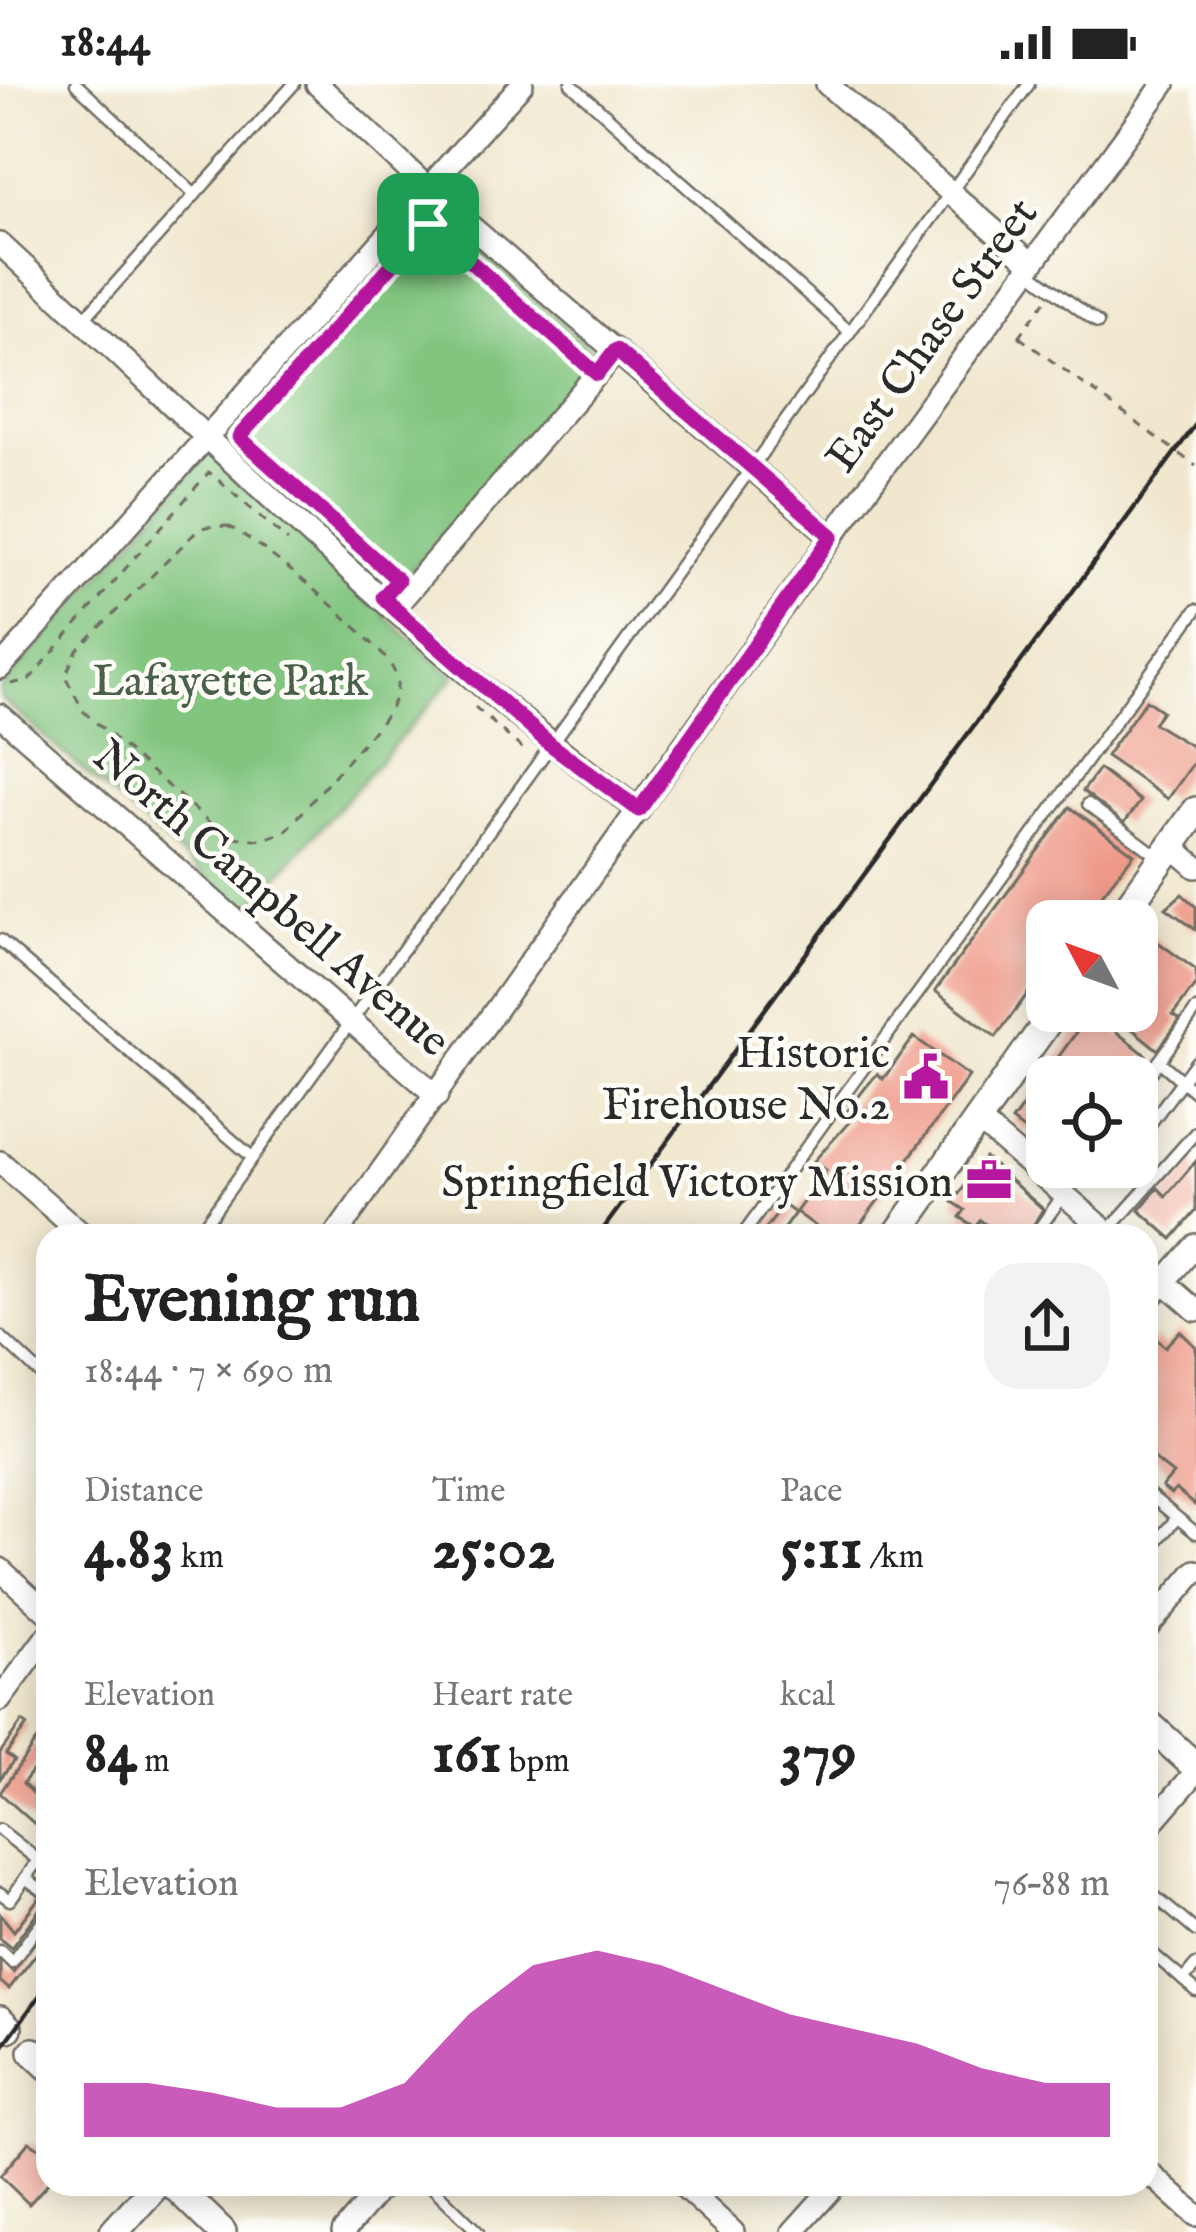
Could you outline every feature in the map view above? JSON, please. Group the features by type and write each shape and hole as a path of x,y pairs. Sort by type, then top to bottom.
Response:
{"street":[{"path":"316,84 429,189 832,536"},
{"path":"2,670 522,84"},
{"path":"827,84 1028,266"},
{"name":"East Chase Street","path":"344,1224 832,536 1164,84"},
{"path":"0,244 389,603 539,749 639,810"},
{"path":"389,603 616,350"},
{"name":"North Campbell Avenue","path":"0,715 437,1096"},
{"path":"1133,900 1196,811"},
{"path":"1167,852 1196,867"},
{"path":"904,1224 1040,1032"},
{"path":"978,1120 1097,1224"},
{"path":"0,1162 70,1224"},
{"path":"1158,1288 1196,1245"},
{"path":"1158,1276 1196,1310"},
{"path":"0,1569 36,1602"},
{"path":"1158,1615 1196,1571"},
{"path":"0,1700 36,1651"},
{"path":"1158,1733 1196,1769 1158,1815"},
{"path":"1158,2181 1196,2215"},
{"path":"114,2232 146,2196"},
{"path":"185,2196 222,2232"},
{"path":"344,2232 374,2196"},
{"path":"694,2196 734,2232"},
{"path":"793,2232 825,2196"}],"lane":[{"path":"76,84 195,195"},
{"path":"83,320 294,84"},
{"path":"571,84 850,332"},
{"path":"205,1224 539,749 1029,84"},
{"path":"1028,266 1098,322"},
{"path":"751,1224 1196,610"},
{"path":"1088,804 1167,852"},
{"path":"0,940 252,1157"},
{"path":"1158,1064 1196,1010"},
{"path":"1160,1061 1196,1094"},
{"path":"1158,1113 1196,1062"},
{"path":"1118,1224 1196,1132"},
{"path":"1044,1224 1069,1188"},
{"path":"0,1336 36,1370"},
{"path":"1158,1502 1196,1533"},
{"path":"1158,1539 1177,1518"},
{"path":"0,1830 36,1858"},
{"path":"0,1893 10,1900 36,1863"},
{"path":"26,1878 36,1885"},
{"path":"1158,1899 1196,1931"},
{"path":"0,1951 12,1962 36,1929"},
{"path":"1158,1958 1196,1991"},
{"path":"1183,1980 1196,1965"},
{"path":"441,2196 478,2232"}],"path":[{"path":"389,603 398,580 239,437 428,224 597,374"},
{"path":"1046,299 1019,337 1196,466"},
{"path":"2,670 29,680 209,472 298,550"},
{"path":"205,527 240,531 384,656 397,682 392,707 381,722 286,831 262,840 215,830 84,712 66,687 70,659 205,527"},
{"path":"475,707 539,749"}],"green space":[{"name":"Lafayette Park","path":"434,210 598,356 385,601 385,616 455,676 246,912 0,698 0,689 418,216"}],"building":[{"path":"1146,700 1162,711 1153,723 1196,749 1196,759 1168,799 1106,756"},
{"path":"1099,769 1141,801 1124,823 1083,791"},
{"path":"1070,807 1134,854 1098,900 1026,900 1026,996 996,1037 935,991"},
{"path":"1182,894 1196,907 1196,930 1166,908"},
{"path":"1158,942 1196,970 1196,984 1173,1015 1180,1020 1158,1050 1136,1032 1158,1032"},
{"path":"1077,1032 1117,1032 1146,1055 1145,1056 1059,1056"},
{"path":"914,1037 969,1076 861,1224 812,1224 796,1212 826,1170 814,1161 852,1119 845,1114 866,1087 877,1074 883,1079"},
{"path":"1026,1102 1026,1131 1012,1121"},
{"name":"Springfield Victory Mission","path":"985,1158 1043,1209 1034,1224 985,1224 980,1220 970,1224 960,1217 965,1210 953,1202"},
{"path":"1196,1161 1196,1211 1172,1239 1139,1210 1158,1188 1166,1196"},
{"path":"784,1205 795,1213 787,1224 769,1224"},
{"path":"1180,1331 1196,1347 1196,1506 1176,1489 1171,1494 1162,1487 1173,1474 1158,1462 1158,1341 1165,1347"},
{"path":"22,1722 27,1725 6,1754 14,1760 0,1779 0,1753"},
{"path":"36,1741 36,1766 23,1783 36,1791 36,1825 0,1793"},
{"path":"36,1902 36,1914 11,1948 0,1939 0,1914 14,1931"},
{"path":"36,1940 36,1954 9,1989 0,1981 0,1959 13,1972"},
{"path":"29,2142 36,2146 36,2196 29,2204 0,2176"}],"railway":[{"path":"607,1224 1196,424"},
{"path":"0,2050 36,2000"}],"place":[{"name":"Historic Firehouse No.2","path":"926,1077"},
{"name":"Springfield Victory Mission","path":"989,1180"}],"route":[{"path":"428,224 597,374 616,350 832,536 639,810 550,744 394,608 383,597 398,580 239,437 428,224"}]}
